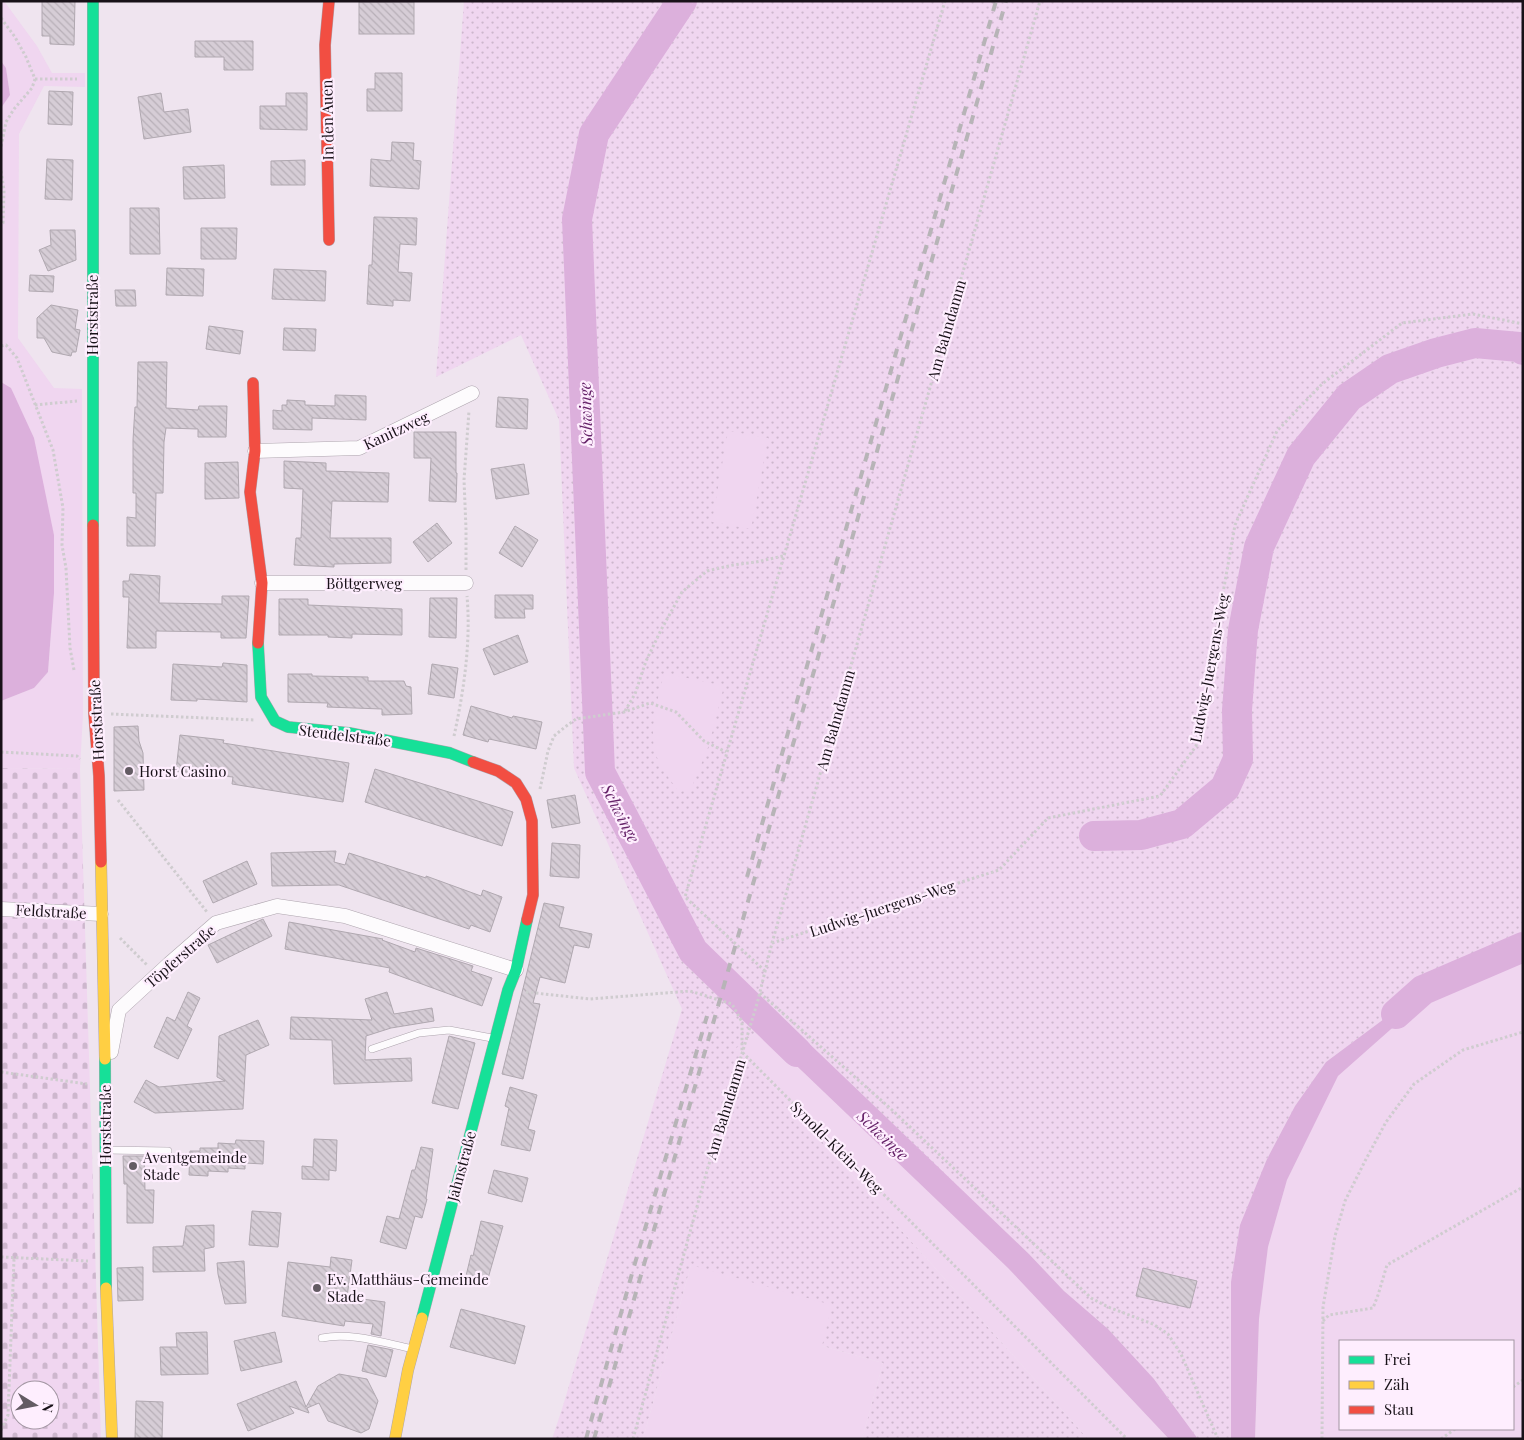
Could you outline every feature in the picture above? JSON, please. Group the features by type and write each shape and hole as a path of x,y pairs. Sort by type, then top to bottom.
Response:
{"street":[{"name":"Horststraße","path":"93,1 92,400 94,713 99,776 105,1082 106,1264 112,1439"},
{"name":"In den Auen","path":"329,1 325,45 329,240"},
{"path":"253,383 255,451 250,492 262,583 258,639 261,697 275,721"},
{"name":"Kanitzweg","path":"255,451 360,448 472,393"},
{"name":"Böttgerweg","path":"262,583 466,583"},
{"name":"Steudelstraße","path":"275,721 288,727 349,733 450,753 498,771 516,784 526,799 532,822 533,896"},
{"name":"Jahnstraße","path":"395,1439 413,1349 508,990 516,970 533,896"},
{"name":"Töpferstraße","path":"105,1082 119,1010 216,923 277,906 345,916 516,970"},
{"name":"Feldstraße","path":"1,909 101,917"}],"lane":[{"path":"372,1049 419,1033 449,1030 495,1039"},
{"path":"105,1150 168,1151"},
{"path":"322,1338 332,1336 358,1338 413,1349"}],"path":[{"path":"765,971 685,897 945,1"},
{"name":"Am Bahndamm","path":"633,1439 706,1174 760,993 772,943 1040,1"},
{"path":"1,18 16,37 35,79 32,88 14,109 6,122 1,146"},
{"path":"35,79 92,79"},
{"path":"1,171 4,190 3,223 1,225"},
{"name":"Ludwig-Juergens-Weg","path":"772,943 999,870 1048,818 1160,796 1196,746 1235,525 1277,431 1322,384 1402,323 1473,314 1523,324"},
{"path":"1,340 17,358 53,450 64,508 62,545 66,568 70,648 75,673"},
{"path":"35,405 92,400"},
{"path":"624,712 634,694 649,653 682,592 707,571 783,556"},
{"path":"538,798 548,751 554,736 576,720 624,712 650,703 676,712 704,741 726,752"},
{"path":"94,713 275,721"},
{"path":"1,752 77,756 99,776"},
{"path":"118,799 216,923"},
{"path":"101,917 157,974"},
{"path":"508,990 590,999 690,991 732,1004 742,1022 742,1052"},
{"path":"760,993 891,1109 1091,1298 1108,1307 1153,1324 1168,1334 1181,1354 1218,1439"},
{"path":"1322,1439 1323,1308 1329,1265 1345,1201 1386,1122 1414,1084 1463,1050 1523,1032"},
{"name":"Synold-Klein-Weg","path":"742,1052 1127,1439"},
{"path":"1,1072 105,1082"},
{"path":"1322,1321 1329,1315 1373,1308 1387,1265 1523,1187"},
{"path":"1,1258 106,1264"},
{"path":"1,1430 8,1415 14,1259"},
{"path":"1440,1439 1453,1430"}],"green space":[{"path":"1,1 4,1 37,46 52,73 85,73 85,87 44,86 19,134 18,338 54,388 82,389 83,714 80,769 1,768 1,701 34,688 48,672 54,593 54,535 11,388 1,382 1,108 10,95 6,68 1,61"},
{"path":"464,1 1523,1 1523,947 1423,990 1326,1062 1295,1106 1267,1159 1231,1282 1231,1439 1198,1439 1154,1379 1029,1254 771,1009 767,1023 735,1050 742,1052 1088,1439 862,1439 883,1363 822,1346 691,1265 643,1439 552,1439 682,1009 574,768 559,420 521,335 436,377"},
{"path":"728,431 768,438 751,529 712,522"},
{"path":"664,673 724,686 709,745 691,789 679,792 667,776 654,747 654,719"},
{"path":"1,768 80,769 101,1439 1,1439"},
{"path":"1523,949 1523,1439 1255,1439 1259,1319 1268,1247 1287,1180 1338,1075 1425,999"},
{"path":"759,1030 1008,1268 1169,1439 1088,1439 742,1052 734,1050"},
{"path":"691,1265 832,1305 822,1346 883,1363 862,1439 643,1439"}],"water":[{"path":"1,61 6,68 10,95 1,108"},
{"path":"1,382 11,388 34,438 54,535 54,593 48,672 34,688 1,701"},
{"path":"1523,947 1425,999 1338,1076 1287,1180 1268,1247 1259,1319 1255,1439 1231,1439 1231,1282 1240,1225 1267,1159 1295,1106 1326,1062 1423,990"},
{"path":"772,1008 1029,1254 1064,1291 1108,1329 1154,1379 1198,1439 1169,1439 1008,1268 759,1030 767,1023"}],"building":[{"path":"42,1 75,1 74,45 50,44 50,36 42,36"},
{"path":"359,2 414,2 414,34 359,34"},
{"path":"195,41 253,41 253,70 224,70 224,57 195,57"},
{"path":"375,73 402,73 402,111 367,111 367,89 375,89"},
{"path":"49,91 73,92 72,125 48,124"},
{"path":"161,93 164,112 188,109 191,132 144,139 138,97"},
{"path":"286,93 307,93 307,130 260,129 260,106 286,106"},
{"path":"392,142 414,143 413,160 421,161 419,189 370,186 371,159 391,161"},
{"path":"47,159 73,160 72,200 45,199"},
{"path":"305,160 305,185 271,185 271,161"},
{"path":"224,165 225,198 184,199 183,167"},
{"path":"130,208 159,208 160,254 130,254"},
{"path":"374,217 417,218 416,245 400,244 398,272 412,273 410,301 393,300 393,306 367,304 369,265 372,265"},
{"path":"201,228 237,228 236,259 201,259"},
{"path":"50,230 75,230 76,260 48,271 39,250 51,245"},
{"path":"167,268 204,269 203,296 166,295"},
{"path":"274,269 326,271 325,301 272,299"},
{"path":"30,275 54,276 53,292 29,291"},
{"path":"115,290 135,290 136,306 116,306"},
{"path":"51,305 78,310 75,329 80,330 76,352 72,352 71,356 52,352 44,338 37,338 37,318"},
{"path":"209,326 243,331 240,354 206,349"},
{"path":"284,328 316,329 315,351 283,350"},
{"path":"138,362 167,362 166,408 198,410 199,406 227,406 226,437 198,437 198,429 166,428 163,493 156,493 155,546 127,546 127,517 136,518 136,493 133,493 133,440 135,407 137,407"},
{"path":"335,395 366,396 366,420 312,418 312,430 273,429 273,410 282,411 282,405 287,405 287,400 305,401 305,405 335,406"},
{"path":"498,397 528,399 527,429 496,427"},
{"path":"414,432 456,432 456,502 429,501 431,458 414,458"},
{"path":"284,461 326,463 326,471 389,473 388,502 332,501 330,538 391,538 391,563 334,564 334,567 294,565 296,538 301,538 303,489 284,488"},
{"path":"238,462 239,498 205,499 205,463"},
{"path":"524,464 529,494 496,499 491,469"},
{"path":"437,523 452,543 428,562 413,542"},
{"path":"515,526 538,540 522,567 499,553"},
{"path":"130,574 160,576 159,603 222,604 222,596 249,596 246,638 221,638 221,632 156,631 156,648 127,648 129,597 123,597 123,581 129,581"},
{"path":"495,595 533,595 533,609 524,609 525,618 495,618"},
{"path":"430,598 457,598 456,638 429,637"},
{"path":"279,599 308,599 308,605 402,609 402,635 352,634 352,638 328,637 328,635 279,635"},
{"path":"518,635 528,662 494,675 483,649"},
{"path":"223,663 247,665 247,702 197,699 197,701 171,700 173,664 222,667"},
{"path":"432,664 458,668 454,698 428,694"},
{"path":"288,674 368,677 368,681 404,681 406,686 411,687 412,714 382,715 382,709 327,707 328,703 288,702"},
{"path":"471,706 512,718 513,716 542,722 536,749 489,739 488,742 463,735"},
{"name":"Horst Casino","path":"138,726 139,741 143,753 144,790 114,791 114,727"},
{"path":"180,735 224,740 223,743 349,763 343,802 232,784 233,777 176,771"},
{"path":"375,769 513,812 502,846 365,802"},
{"path":"575,795 580,823 552,828 547,800"},
{"path":"552,843 580,845 579,878 550,876"},
{"path":"336,851 334,862 345,865 349,853 426,878 426,876 481,896 483,890 502,897 490,932 471,925 469,929 339,885 272,886 271,853"},
{"path":"247,861 257,884 213,903 203,881"},
{"path":"544,903 564,907 559,927 592,934 589,948 574,945 565,983 540,977 533,1003 540,1004 523,1079 502,1074"},
{"path":"263,919 272,936 217,963 208,945"},
{"path":"289,922 383,939 415,952 416,948 473,966 471,971 492,978 482,1006 389,972 390,968 285,949"},
{"path":"188,992 200,998 187,1026 192,1029 178,1059 154,1047 167,1017 175,1021"},
{"path":"387,992 394,1014 432,1008 434,1021 391,1028 366,1036 365,1060 411,1058 412,1081 334,1084 332,1040 290,1039 291,1017 372,1020 365,999"},
{"path":"258,1020 269,1045 246,1055 243,1109 155,1113 134,1102 146,1080 159,1087 225,1081 217,1077 219,1036"},
{"path":"449,1036 475,1043 458,1109 432,1103"},
{"path":"510,1087 537,1095 528,1129 535,1131 530,1151 501,1145 509,1108 505,1106"},
{"path":"314,1139 337,1140 336,1171 329,1170 329,1180 302,1179 302,1166 313,1167"},
{"path":"236,1140 264,1141 263,1164 245,1163 245,1169 228,1168 228,1172 208,1171 208,1176 189,1175 190,1151 200,1151 200,1148 218,1148 218,1143 235,1144"},
{"path":"421,1147 433,1149 427,1199 422,1218 415,1216 406,1249 380,1242 387,1216 399,1219 412,1170 415,1170"},
{"path":"123,1156 144,1156 145,1190 154,1190 153,1223 127,1223 127,1184 124,1184"},
{"path":"494,1170 528,1178 522,1202 488,1193"},
{"path":"252,1211 281,1213 278,1247 249,1245"},
{"path":"481,1221 503,1226 487,1282 466,1276"},
{"path":"214,1225 214,1247 204,1249 205,1271 153,1272 153,1247 183,1246 186,1226"},
{"name":"Ev. Matthäus-Gemeinde Stade","path":"331,1257 352,1260 347,1297 385,1302 381,1336 371,1334 373,1324 345,1321 344,1326 282,1316 288,1262 330,1267"},
{"path":"244,1261 246,1303 225,1304 217,1263"},
{"path":"143,1267 143,1300 118,1301 117,1268"},
{"path":"1143,1268 1197,1281 1190,1308 1136,1296"},
{"path":"461,1309 525,1326 515,1364 450,1347"},
{"path":"207,1332 208,1374 161,1375 160,1347 177,1347 176,1333"},
{"path":"275,1332 282,1362 241,1371 234,1341"},
{"path":"368,1345 393,1350 386,1377 362,1371"},
{"path":"339,1374 367,1379 378,1401 369,1429 361,1433 328,1421 319,1403 307,1408 309,1413 289,1406 294,1413 248,1431 237,1404 296,1381 306,1407 318,1386"},
{"path":"136,1401 163,1402 162,1439 135,1439"}],"waterway":[{"name":"Schwinge","path":"682,1 594,134 577,219 600,772 693,951 797,1052"},
{"path":"1094,836 1141,835 1182,824 1225,788 1238,759 1237,710 1243,630 1259,547 1301,456 1349,397 1390,369 1436,353 1475,343 1519,347 1523,350"},
{"path":"1396,1014 1423,990 1523,947"}],"railway":[{"path":"747,877 996,1"},
{"path":"594,1439 1006,1"},
{"path":"586,1439 707,1016"}],"traffic: fast":[{"path":"93,1 93,525"},
{"path":"258,643 261,697 275,721 288,727 349,733 450,753 473,762"},
{"path":"422,1318 508,990 516,970 527,920"},
{"path":"105,1059 106,1288"}],"traffic: slow":[{"path":"101,862 105,1059"},
{"path":"106,1288 112,1439"},
{"path":"395,1439 408,1370 422,1318"}],"traffic: jam":[{"path":"329,1 325,45 329,240"},
{"path":"253,383 255,451 250,492 262,583 258,643"},
{"path":"93,525 94,713 99,776 101,862"},
{"path":"473,762 498,771 516,783 526,799 532,821 533,895 527,920"}],"place":[{"name":"Horst Casino","path":"129,771"},
{"name":"Aventgemeinde Stade","path":"133,1166"},
{"name":"Ev. Matthäus-Gemeinde Stade","path":"317,1288"}]}
